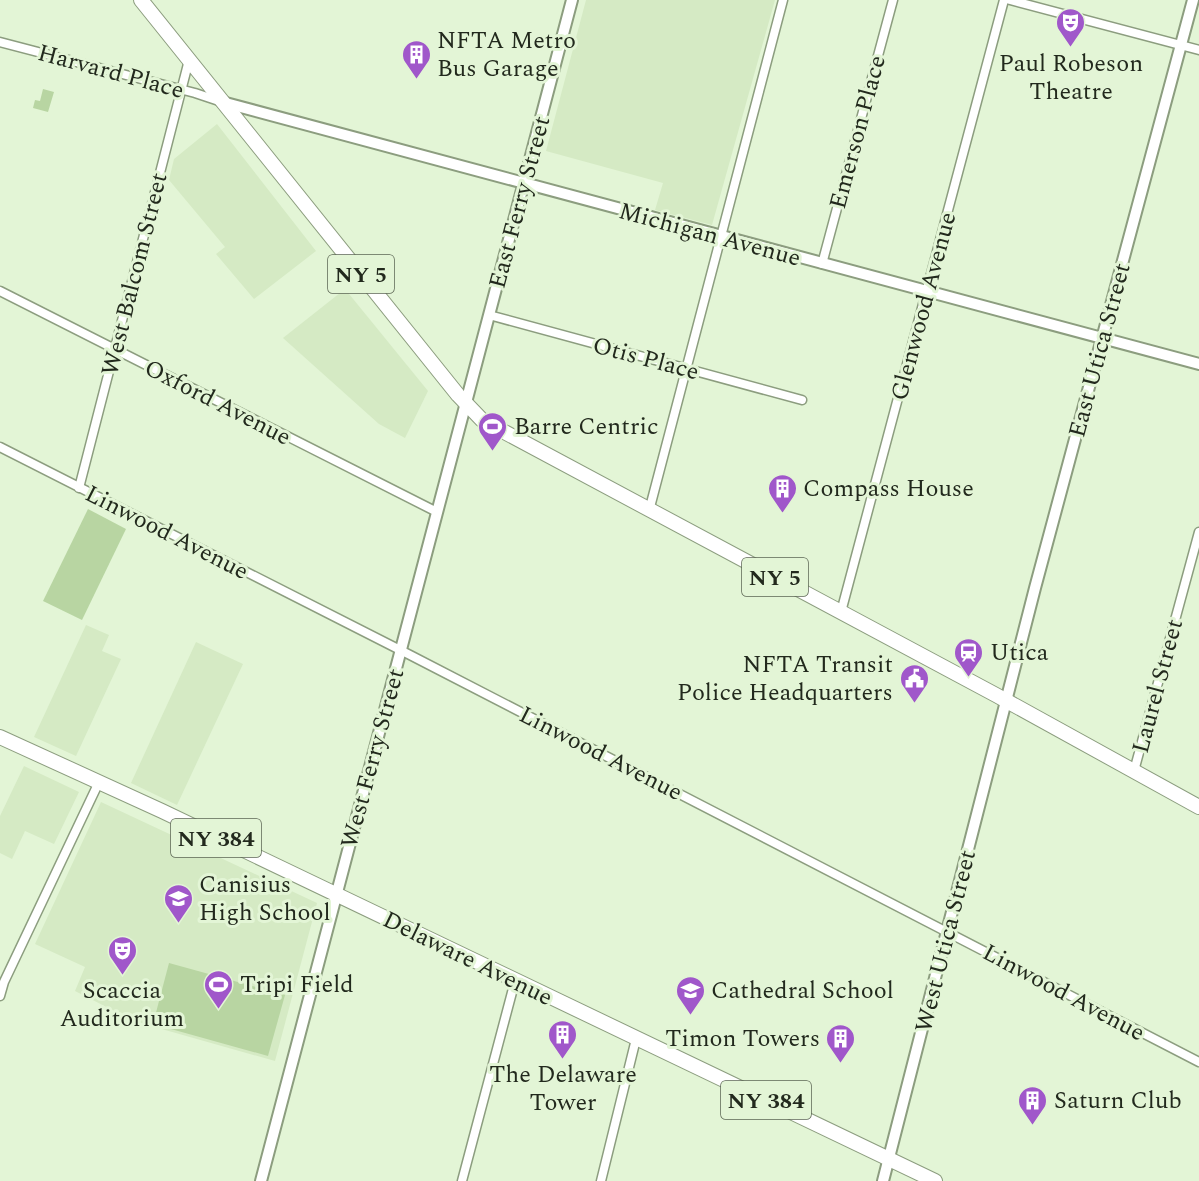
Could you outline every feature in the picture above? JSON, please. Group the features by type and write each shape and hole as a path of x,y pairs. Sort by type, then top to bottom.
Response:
{"main road":[{"name":"NY 5","path":"141,0 465,404 482,420 1006,700 1199,807"},
{"name":"Delaware Avenue","path":"0,737 336,894 935,1181"}],"street":[{"name":"East Ferry Street","path":"465,404 571,0"},
{"path":"649,511 783,0"},
{"name":"Emerson Place","path":"822,264 892,0"},
{"name":"Glenwood Avenue","path":"841,612 1004,0"},
{"path":"1011,0 1199,50"},
{"name":"East Utica Street","path":"1006,700 1193,0"},
{"name":"Harvard Place","path":"0,42 181,89 222,102"},
{"name":"West Balcom Street","path":"80,488 189,60"},
{"name":"Michigan Avenue","path":"222,102 1199,364"},
{"name":"Oxford Avenue","path":"0,291 437,512"},
{"name":"Otis Place","path":"489,315 802,400"},
{"name":"West Ferry Street","path":"261,1181 465,404"},
{"name":"Linwood Avenue","path":"0,447 948,931 1199,1062"},
{"name":"Laurel Street","path":"1134,771 1199,532"},
{"name":"West Utica Street","path":"884,1181 1006,700"},
{"path":"0,996 4,982 99,782"},
{"path":"462,1181 515,981"},
{"path":"601,1181 636,1039"}],"shaded area":[{"path":"586,0 775,0 712,225 655,210 663,183 546,151"},
{"path":"43,89 54,92 48,112 33,108 35,100 40,101"},
{"path":"217,124 316,251 254,299 216,254 225,247 169,180 174,159"},
{"path":"345,289 428,391 405,438 379,424 283,338"},
{"path":"88,509 126,529 82,620 43,601"},
{"path":"86,625 109,635 102,651 121,659 76,756 34,737"},
{"path":"196,642 243,664 177,805 131,783"},
{"path":"24,766 79,792 54,844 25,831 12,859 0,853 0,816"},
{"name":"Canisius High School","path":"101,802 317,903 275,1061 126,1017 75,991 85,967 35,944"},
{"name":"Tripi Field","path":"169,963 285,995 268,1056 153,1024"}],"place":[{"name":"Paul Robeson Theatre","path":"1071,48"},
{"name":"NFTA Metro Bus Garage","path":"416,80"},
{"name":"Barre Centric","path":"493,452"},
{"name":"Compass House","path":"782,514"},
{"name":"Utica","path":"969,678"},
{"name":"NFTA Transit Police Headquarters","path":"914,704"},
{"name":"Canisius High School","path":"178,924"},
{"name":"Scaccia Auditorium","path":"122,976"},
{"name":"Tripi Field","path":"219,1010"},
{"name":"Cathedral School","path":"690,1016"},
{"name":"The Delaware Tower","path":"563,1060"},
{"name":"Timon Towers","path":"841,1064"},
{"name":"Saturn Club","path":"1033,1126"}]}
